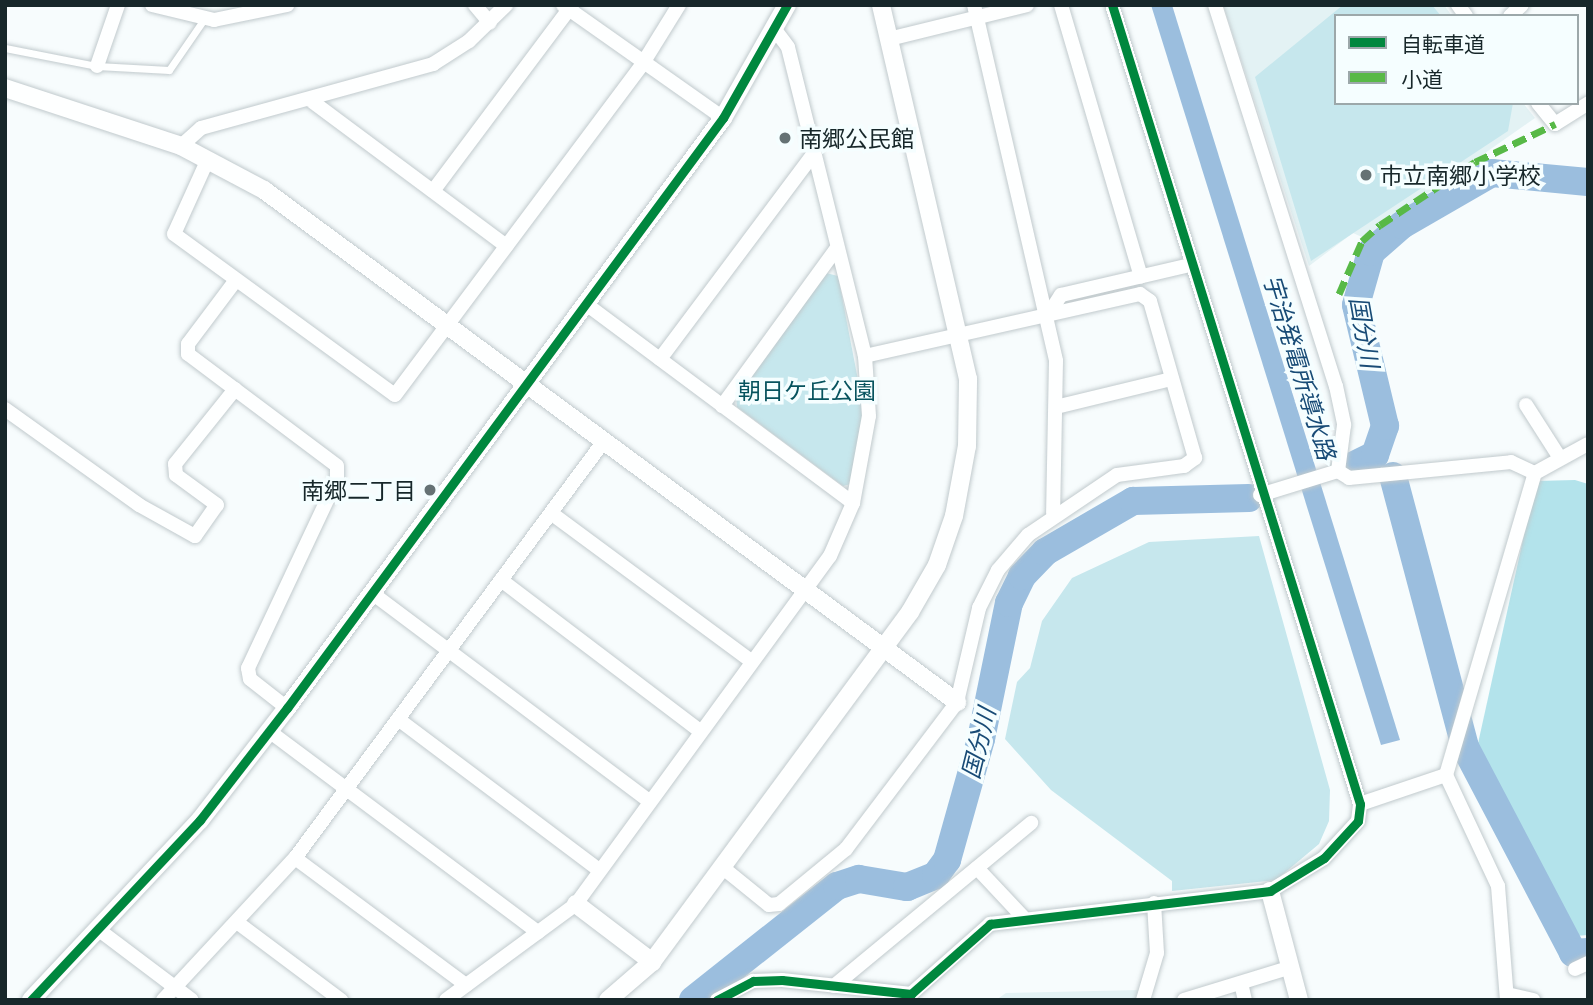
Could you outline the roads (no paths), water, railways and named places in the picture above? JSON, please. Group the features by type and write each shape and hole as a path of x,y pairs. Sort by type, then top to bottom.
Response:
{"street":[{"path":"97,66 118,5"},
{"path":"152,5 209,19 287,5"},
{"path":"209,19 223,5"},
{"path":"475,5 490,23"},
{"path":"181,146 201,128 313,102 433,64 490,23 506,5"},
{"path":"208,159 174,234 395,395 643,63 679,5"},
{"path":"31,1000 201,820 287,708 723,118 776,31 788,5"},
{"path":"608,1000 652,962 884,648 937,565 964,479 968,379 960,334 881,5"},
{"path":"889,39 975,11 1027,5"},
{"path":"1061,5 1141,276"},
{"path":"716,1000 753,981 911,994 990,924 1023,917 1270,891 1324,858 1358,821 1360,804 1260,495 1112,5"},
{"path":"1214,5 1336,386 1344,425 1338,471"},
{"path":"433,191 568,7 723,118"},
{"path":"975,11 1048,314 1060,406 1053,513"},
{"path":"446,1000 576,904 648,800 830,556 853,503 869,416 865,356 788,47 776,31"},
{"path":"5,88 181,146 264,190 957,702"},
{"path":"313,102 506,246"},
{"path":"1540,105 1555,124 1588,103"},
{"path":"660,359 814,153"},
{"path":"722,406 837,248"},
{"path":"1048,314 1061,295 1190,265"},
{"path":"236,280 188,344 188,354 337,466 337,479 248,668 250,679 287,708"},
{"path":"722,867 769,905 779,904 846,849 957,702 979,608 998,569 1053,513 1117,475 1191,463 1172,379 1150,301 1140,294 865,356"},
{"path":"586,304 853,503"},
{"path":"1060,406 1172,379"},
{"path":"5,410 139,505 195,536 217,505 176,475 175,464 235,389"},
{"path":"1527,405 1558,455"},
{"path":"163,1000 238,923 295,858 604,441"},
{"path":"1533,1000 1507,997 1498,886 1446,775 1535,473 1558,455 1588,444"},
{"path":"1338,471 1349,478 1511,462 1535,473"},
{"path":"1260,495 1338,471"},
{"path":"551,513 752,662"},
{"path":"501,580 700,731"},
{"path":"372,593 648,800"},
{"path":"398,719 598,869"},
{"path":"269,731 538,932"},
{"path":"1360,804 1446,775"},
{"path":"834,986 1031,823"},
{"path":"295,858 466,985"},
{"path":"977,868 1023,917"},
{"path":"1270,891 1299,1000"},
{"path":"1143,1000 1157,953 1154,902"},
{"path":"576,904 652,962"},
{"path":"238,923 341,1000"},
{"path":"99,930 192,1000"},
{"path":"1184,1000 1291,967"},
{"path":"1241,983 1245,1000"}],"lane":[{"path":"5,48 97,66 169,70 209,19"}],"waterway":[{"name":"国分川","path":"1348,468 1375,455 1385,426 1356,305 1371,252 1402,225 1492,173 1588,182"},
{"path":"1393,476 1465,747 1573,953 1588,952"},
{"name":"国分川","path":"693,1000 837,886 859,879 907,887 936,875 947,860 981,739 1009,603 1022,576 1045,552 1133,501 1249,498"}],"place":[{"name":"南郷公民館","path":"785,138"},
{"name":"市立南郷小学校","path":"1366,175"},
{"name":"南郷二丁目","path":"430,490"}],"water label":[{"name":"宇治発電所導水路","path":"1300,367"}],"park label":[{"name":"朝日ケ丘公園","path":"807,390"}]}
